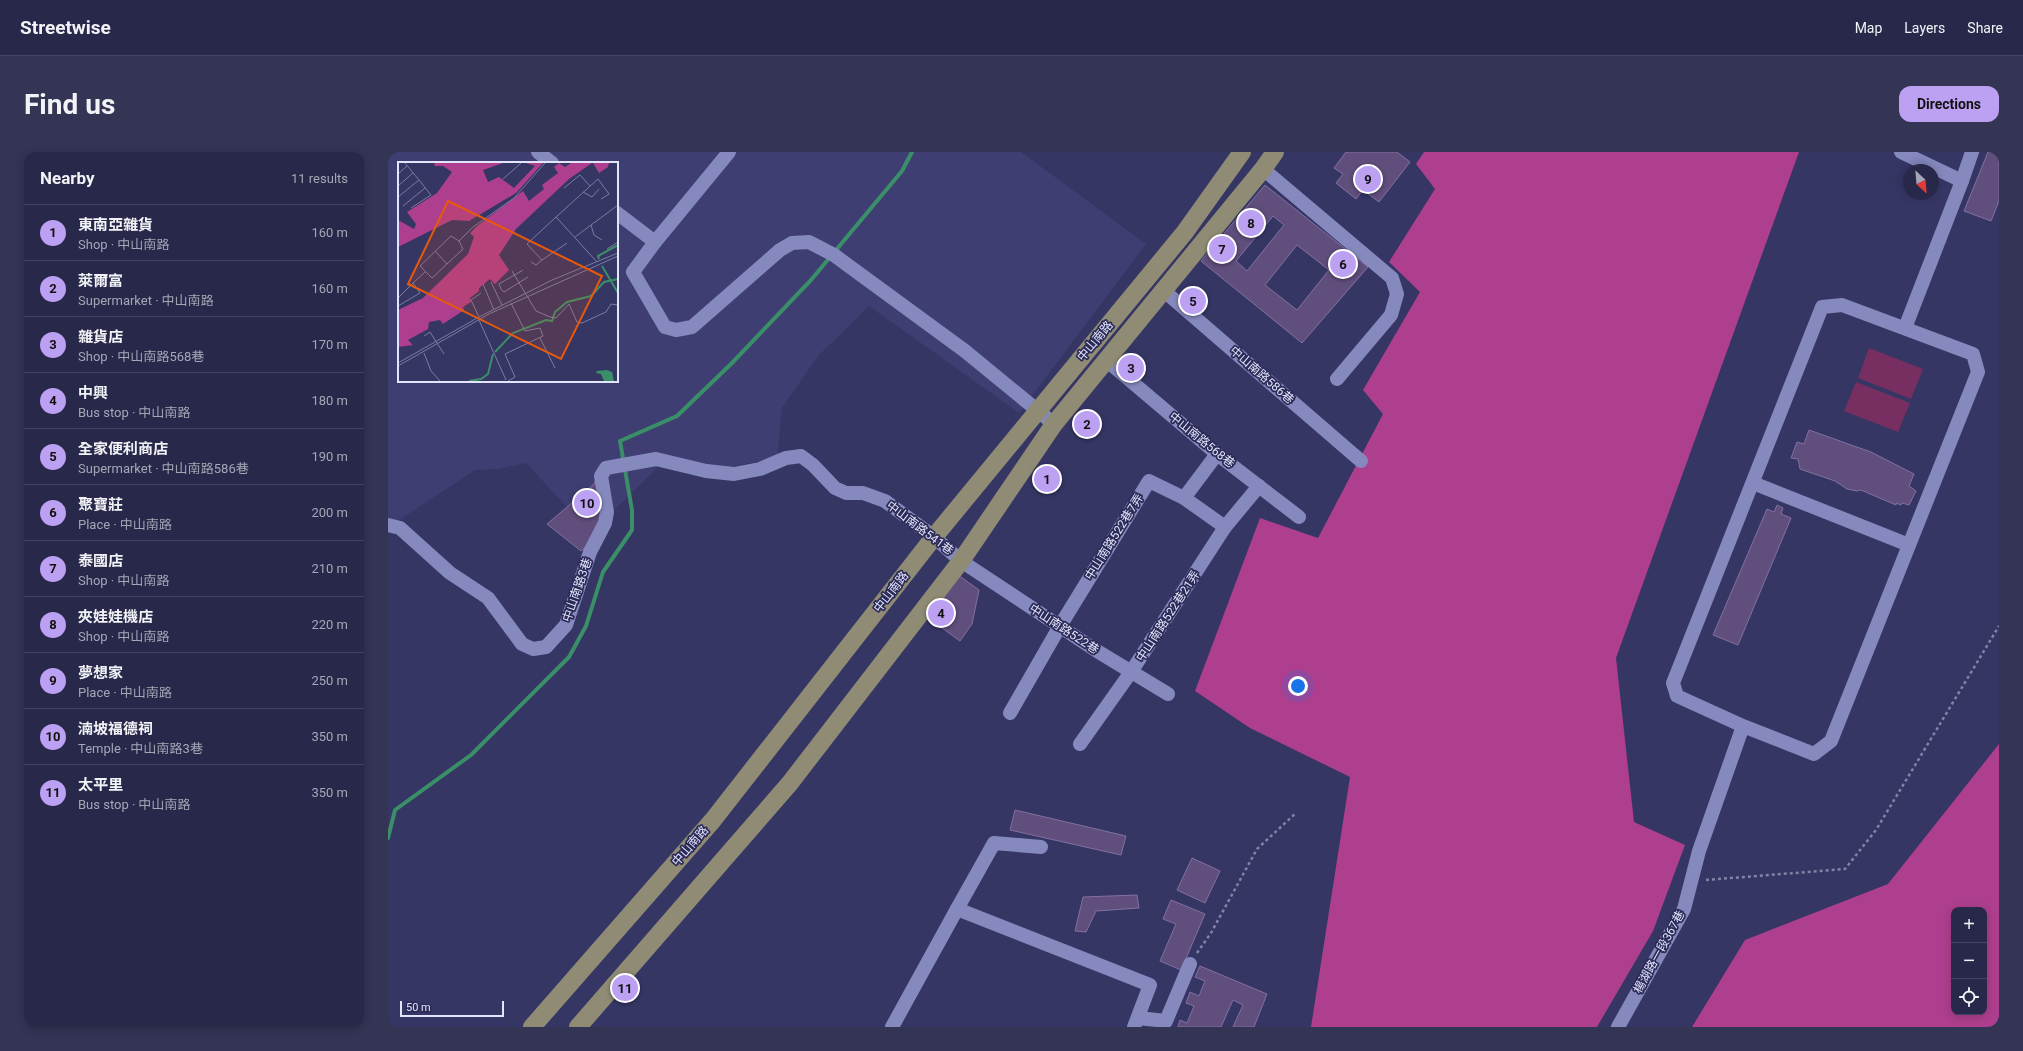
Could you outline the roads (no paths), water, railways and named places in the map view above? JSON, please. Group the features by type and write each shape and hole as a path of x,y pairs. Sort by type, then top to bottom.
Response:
{"main road":[{"name":"中山南路","path":"532,1027 713,820 934,537 1185,232 1242,152"},
{"name":"中山南路","path":"578,1027 790,783 961,560 1054,424 1263,169 1272,153"}],"street":[{"path":"538,152 551,162"},
{"path":"729,152 655,242 633,272 665,327 676,330 692,327 780,250 792,243 809,242 834,255 965,351 1038,409 1054,424"},
{"path":"1901,152 1962,181"},
{"path":"1905,328 1972,152"},
{"path":"1263,169 1392,278 1396,294 1391,315 1337,379"},
{"path":"618,214 655,242"},
{"name":"中山南路586巷","path":"1163,290 1360,461"},
{"path":"1842,304 1905,328 1973,354 1978,372 1830,741 1814,754 1743,726 1677,696 1673,683 1822,307 1842,304"},
{"name":"中山南路568巷","path":"1106,360 1217,454 1299,517"},
{"path":"1217,454 1184,498 1225,527"},
{"name":"中山南路541巷","path":"656,459 706,471 734,474 760,469 786,458 801,456 814,465 835,488 846,493 862,493 886,501 934,537 961,560"},
{"name":"中山南路3巷","path":"388,525 400,528 450,573 488,598 522,644 533,650 546,647 566,625 590,552 605,523 607,512 601,476 606,468 656,459"},
{"name":"中山南路522巷7弄","path":"1060,626 1149,481 1184,498"},
{"path":"1753,483 1909,545"},
{"name":"中山南路522巷21弄","path":"1080,744 1131,672 1225,527 1259,486"},
{"name":"中山南路522巷","path":"961,560 1131,672 1168,694"},
{"path":"1010,713 1060,626"},
{"name":"楊湖路一段367巷","path":"1618,1027 1684,909 1699,852 1743,726"},
{"path":"892,1027 994,843 1041,847"},
{"path":"957,909 1150,985 1136,1022 1166,1021 1190,964"}],"waterway":[{"path":"388,838 395,810 471,755 569,657 586,626 603,572 632,530 632,510 620,441 677,416 731,364 811,280 902,171 912,152"}],"place":[{"name":"夢想家","path":"1368,179"},
{"name":"夾娃娃機店","path":"1251,223"},
{"name":"泰國店","path":"1222,249"},
{"name":"聚寶莊","path":"1343,264"},
{"name":"全家便利商店","path":"1193,301"},
{"name":"雜貨店","path":"1131,368"},
{"name":"萊爾富","path":"1087,424"},
{"name":"東南亞雜貨","path":"1047,479"},
{"name":"湳坡福德祠","path":"587,503"},
{"name":"中興","path":"941,613"},
{"name":"太平里","path":"625,988"}]}
